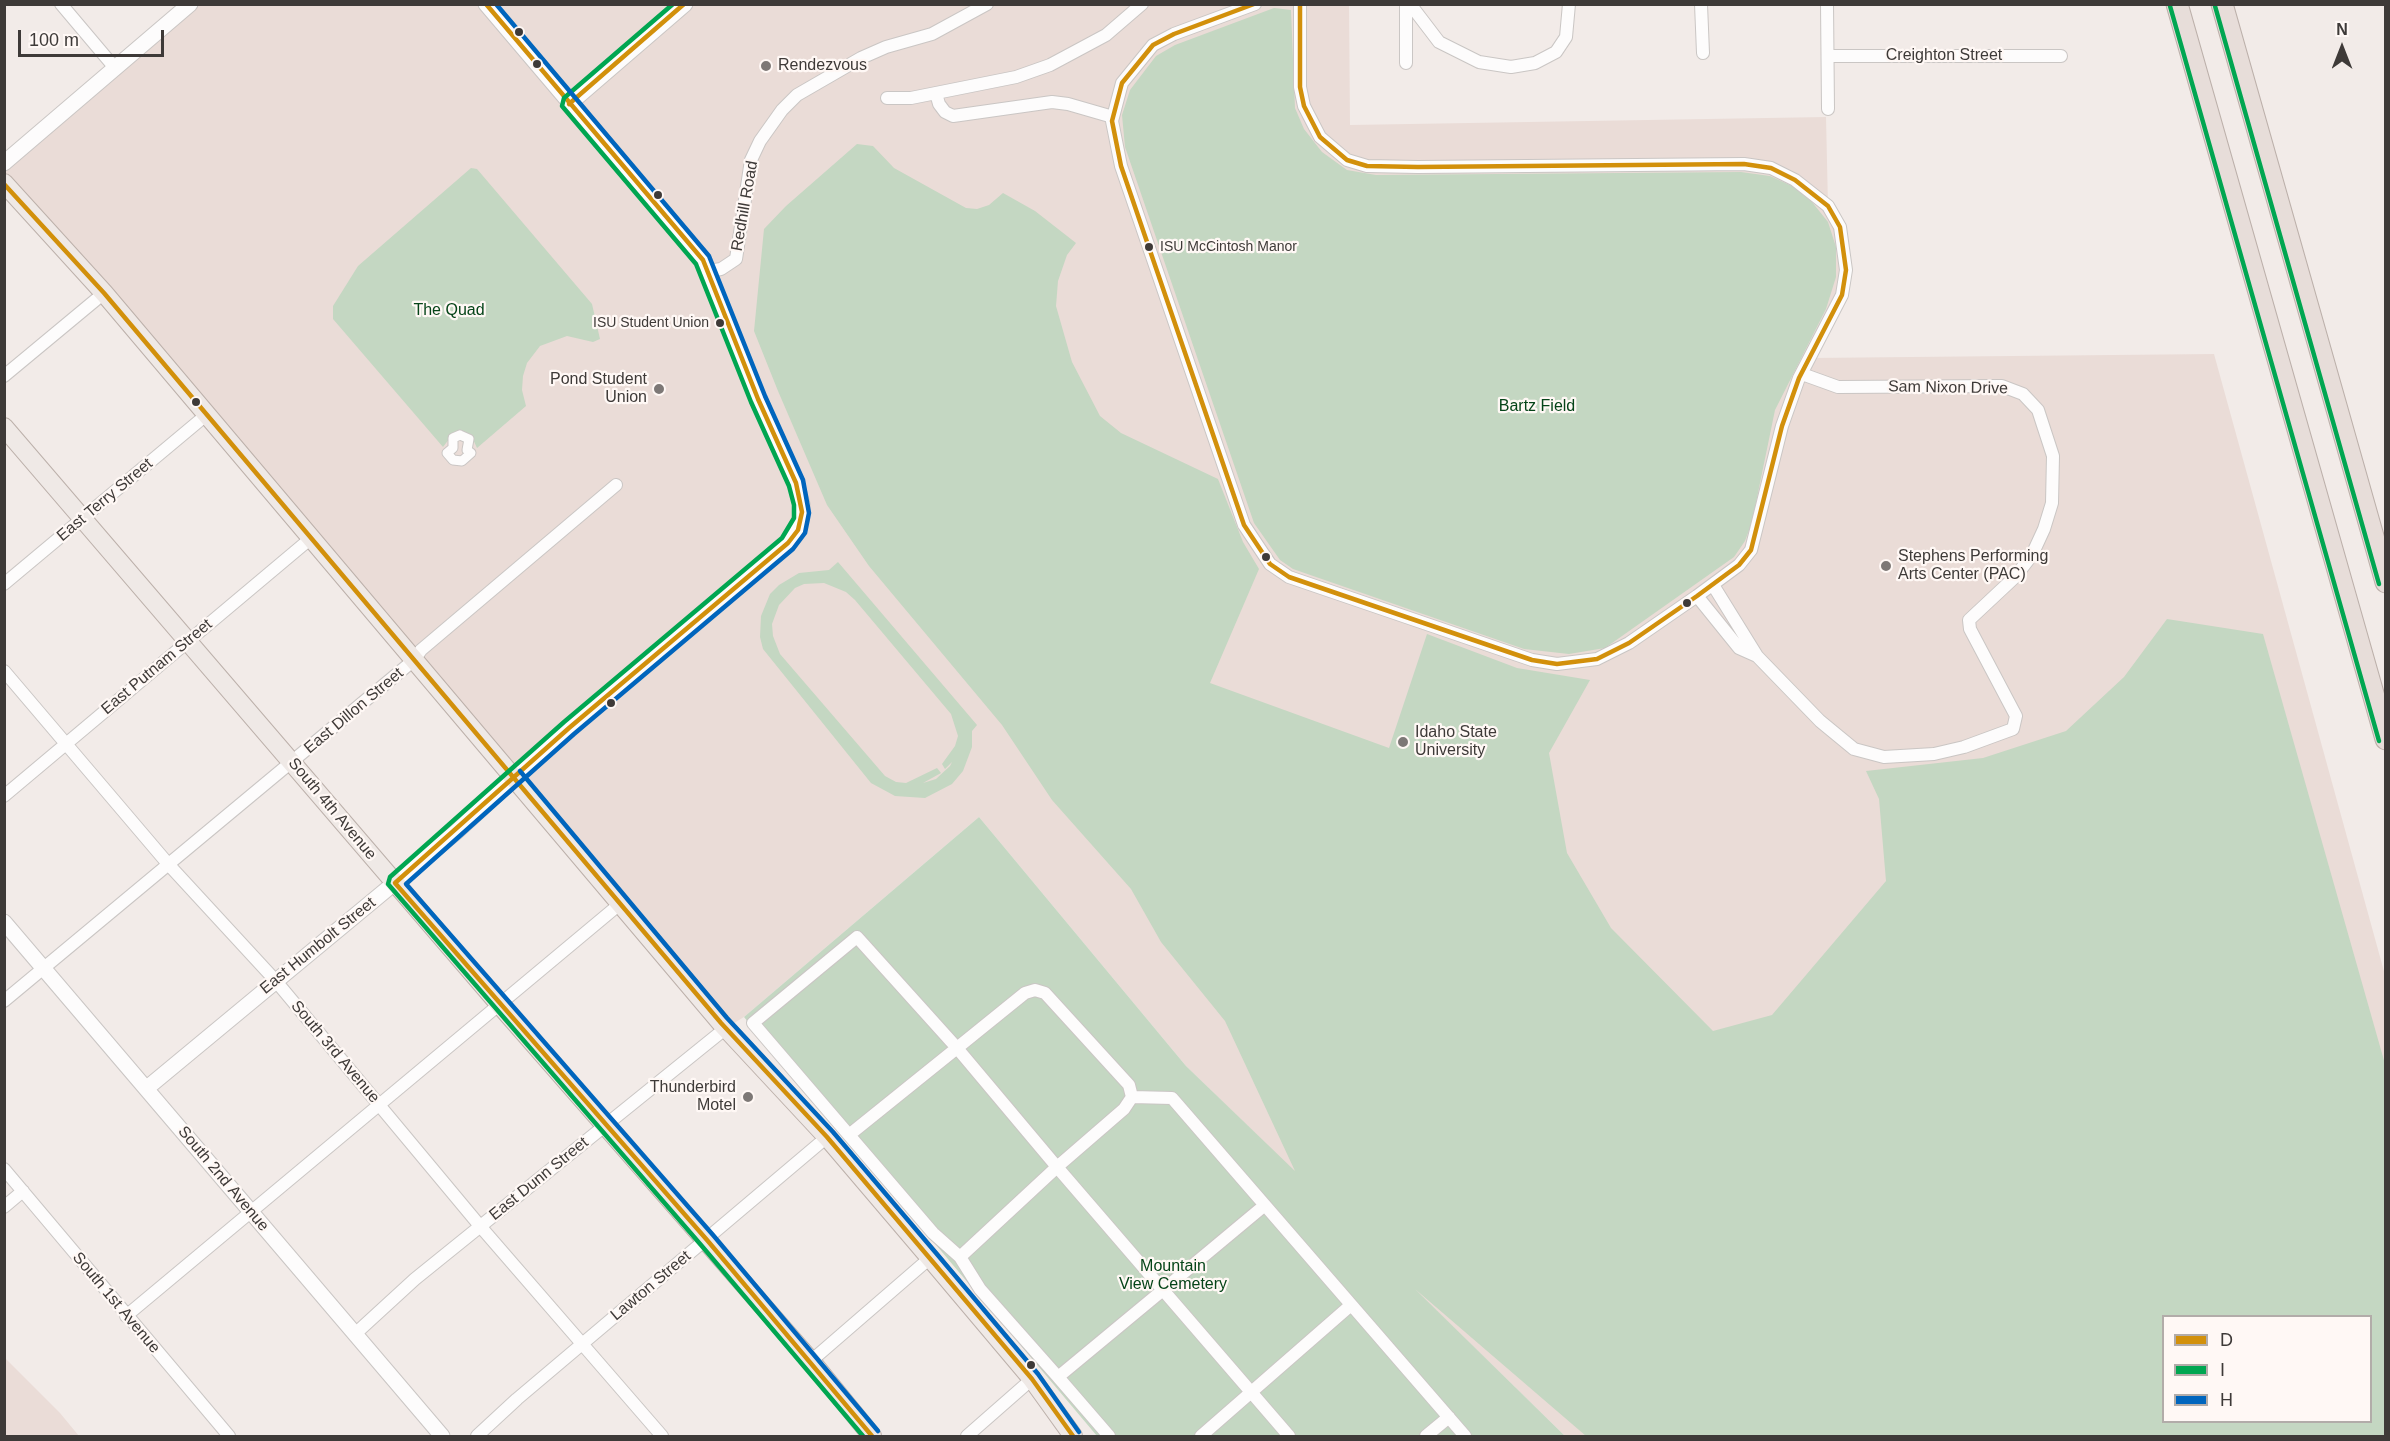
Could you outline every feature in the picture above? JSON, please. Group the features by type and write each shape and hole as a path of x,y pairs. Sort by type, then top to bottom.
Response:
{"highway":[{"path":"2177,4 2385,739"},
{"path":"2222,4 2385,582"}],"main road":[{"path":"4,183 104,293 205,416 514,776 726,1028 827,1137 1032,1379 1073,1437"},
{"name":"South 4th Avenue","path":"4,427 499,1005 811,1361 872,1437"}],"street":[{"path":"61,4 115,68"},
{"path":"4,164 190,4"},
{"path":"486,4 703,260 708,271"},
{"path":"569,104 685,4"},
{"name":"Redhill Road","path":"708,271 721,269 736,259 751,160 759,141 782,110 797,95 861,58 886,47 932,34 987,4"},
{"path":"887,98 911,98 1016,77 1050,65 1106,34 1142,4"},
{"path":"1255,4 1174,34 1153,45 1122,83 1113,117 1114,141 1121,166 1224,473 1244,525 1269,564 1289,577 1508,653 1557,664 1597,659 1629,643 1713,585 1739,565 1751,550 1782,426 1802,374 1842,295 1846,270 1840,226 1828,206 1812,192 1771,168 1744,164 1418,167 1367,166 1347,160 1320,137 1304,106 1300,87 1300,4"},
{"path":"1408,4 1439,42 1479,62 1511,67 1535,63 1556,52 1566,37 1569,4"},
{"path":"1406,63 1408,4"},
{"path":"1701,4 1702,53"},
{"path":"1827,4 1828,109"},
{"name":"Creighton Street","path":"1828,56 2061,56"},
{"path":"936,93 939,104 945,112 953,116 1052,102 1068,104 1113,117"},
{"name":"East Humbolt Street","path":"147,1088 456,832 514,776 788,543 798,530 802,513 796,483 758,399 708,271"},
{"path":"4,375 104,293"},
{"name":"Sam Nixon Drive","path":"1713,585 1758,656 1840,739 1854,749 1884,757 1934,754 1964,747 2013,729 2016,716 1970,629 1969,620 1973,614 1999,594 2032,555 2044,529 2052,503 2053,456 2048,435 2031,400 2013,389 1992,386 1838,387 1802,374"},
{"name":"East Terry Street","path":"4,584 205,416"},
{"name":"East Dillon Street","path":"4,1001 292,763 616,485"},
{"name":"East Putnam Street","path":"4,796 310,538"},
{"name":"Sam Nixon Drive","path":"1697,596 1739,648 1758,656"},
{"name":"South 3rd Avenue","path":"4,671 169,865 275,980 480,1226 662,1437"},
{"path":"126,1316 621,903"},
{"name":"South 2nd Avenue","path":"4,922 355,1334 436,1435"},
{"path":"1108,1437 980,1289 960,1257 933,1233 753,1023 857,937 957,1048 1289,1437"},
{"path":"849,1135 1025,993 1035,990 1045,993 1129,1085 1132,1098 1124,1109 1057,1167 960,1257"},
{"name":"East Dunn Street","path":"355,1334 415,1279 726,1028"},
{"path":"1132,1098 1172,1098 1465,1437"},
{"name":"Lawton Street","path":"477,1437 827,1137"},
{"name":"South 1st Avenue","path":"4,1169 229,1437"},
{"path":"4,1207 23,1191"},
{"path":"1058,1377 1265,1205"},
{"path":"811,1361 930,1258"},
{"path":"1201,1437 1352,1305"},
{"path":"967,1437 1032,1379"},
{"path":"1426,1437 1449,1417"}],"shaded area":[{"name":"Idaho State University","path":"190,4 1349,5 1350,125 1826,117 1828,206 1846,270 1811,358 2214,354 2385,975 2385,1436 1565,1436 1186,1066 979,817 744,1017 726,1028 5,183 4,165 62,124 89,92"},
{"path":"4,1357 60,1413 79,1436 5,1436"}],"green space":[{"name":"Bartz Field","path":"1274,8 1291,10 1295,108 1304,129 1322,152 1347,170 1376,175 1741,172 1770,176 1792,186 1812,202 1828,222 1836,247 1836,277 1826,309 1775,410 1752,522 1745,541 1734,557 1605,648 1569,654 1524,649 1293,569 1280,560 1254,523 1125,147 1122,115 1130,90 1156,56 1175,45"},
{"name":"Mountain View Cemetery","path":"857,144 873,146 894,168 966,208 977,209 989,205 1003,193 1035,211 1076,243 1067,255 1058,281 1056,306 1072,362 1100,416 1121,433 1218,479 1243,542 1259,569 1210,683 1389,748 1427,634 1517,668 1590,680 1549,753 1567,853 1611,928 1713,1031 1772,1015 1886,881 1879,799 1866,771 1983,758 2066,731 2124,677 2167,619 2263,634 2385,1064 2385,1436 1586,1436 1415,1289 1565,1436 1097,1436 744,1017 979,817 1186,1066 1295,1171 1225,1021 1161,942 1131,889 1052,800 1002,725 869,566 827,505 754,331 764,229 786,206"},
{"name":"The Quad","path":"471,168 477,169 592,304 600,339 593,342 567,336 540,346 527,363 523,376 522,390 526,406 477,448 472,437 453,434 443,447 333,319 333,306 358,266"},
{"path":"838,562 977,725 972,731 972,747 963,771 952,784 925,798 895,796 871,783 763,649 760,637 761,616 770,594 779,585 799,573 829,570","holes":["824,583 846,592 951,714 958,736 955,746 942,764 945,769 952,762 950,766 936,779 923,783 941,773 937,768 906,783 896,782 885,776 780,654 773,636 772,624 779,605 795,588 804,584"]}],"transit line":[{"name":"D","path":"486,4 703,260 758,399 796,483 802,512 798,530 788,543 569,728 395,883 707,1240 872,1436"},
{"name":"H","path":"496,4 709,256 765,396 803,480 809,513 805,533 793,549 574,734 406,884 713,1235 878,1431"},
{"name":"I","path":"673,4 564,98 562,106 696,264 751,402 789,486 794,505 794,518 782,538 564,722 390,877 388,884 863,1436"},
{"name":"D","path":"569,104 684,4"},
{"name":"D","path":"1254,4 1174,34 1153,45 1122,83 1112,121 1121,166 1244,525 1270,564 1289,577 1532,660 1557,664 1597,659 1629,643 1697,596 1739,565 1751,550 1782,426 1799,378 1842,295 1846,270 1840,227 1828,206 1795,180 1771,168 1744,164 1418,167 1367,166 1347,160 1320,137 1304,106 1300,87 1300,4"},
{"name":"I","path":"2170,6 2379,741"},
{"name":"I","path":"2215,6 2379,584"},
{"name":"D","path":"4,184 104,293 721,1023 827,1137 1032,1379 1073,1436"},
{"name":"H","path":"520,771 727,1018 833,1132 936,1253 1038,1374 1079,1432"}],"place":[{"name":"Rendezvous","path":"766,66"},
{"name":"ISU McCintosh Manor","path":"1149,247"},
{"name":"ISU Student Union","path":"720,323"},
{"name":"Pond Student Union","path":"659,389"},
{"name":"Stephens Performing Arts Center (PAC)","path":"1886,566"},
{"name":"Idaho State University","path":"1403,742"},
{"name":"Thunderbird Motel","path":"748,1097"}]}
